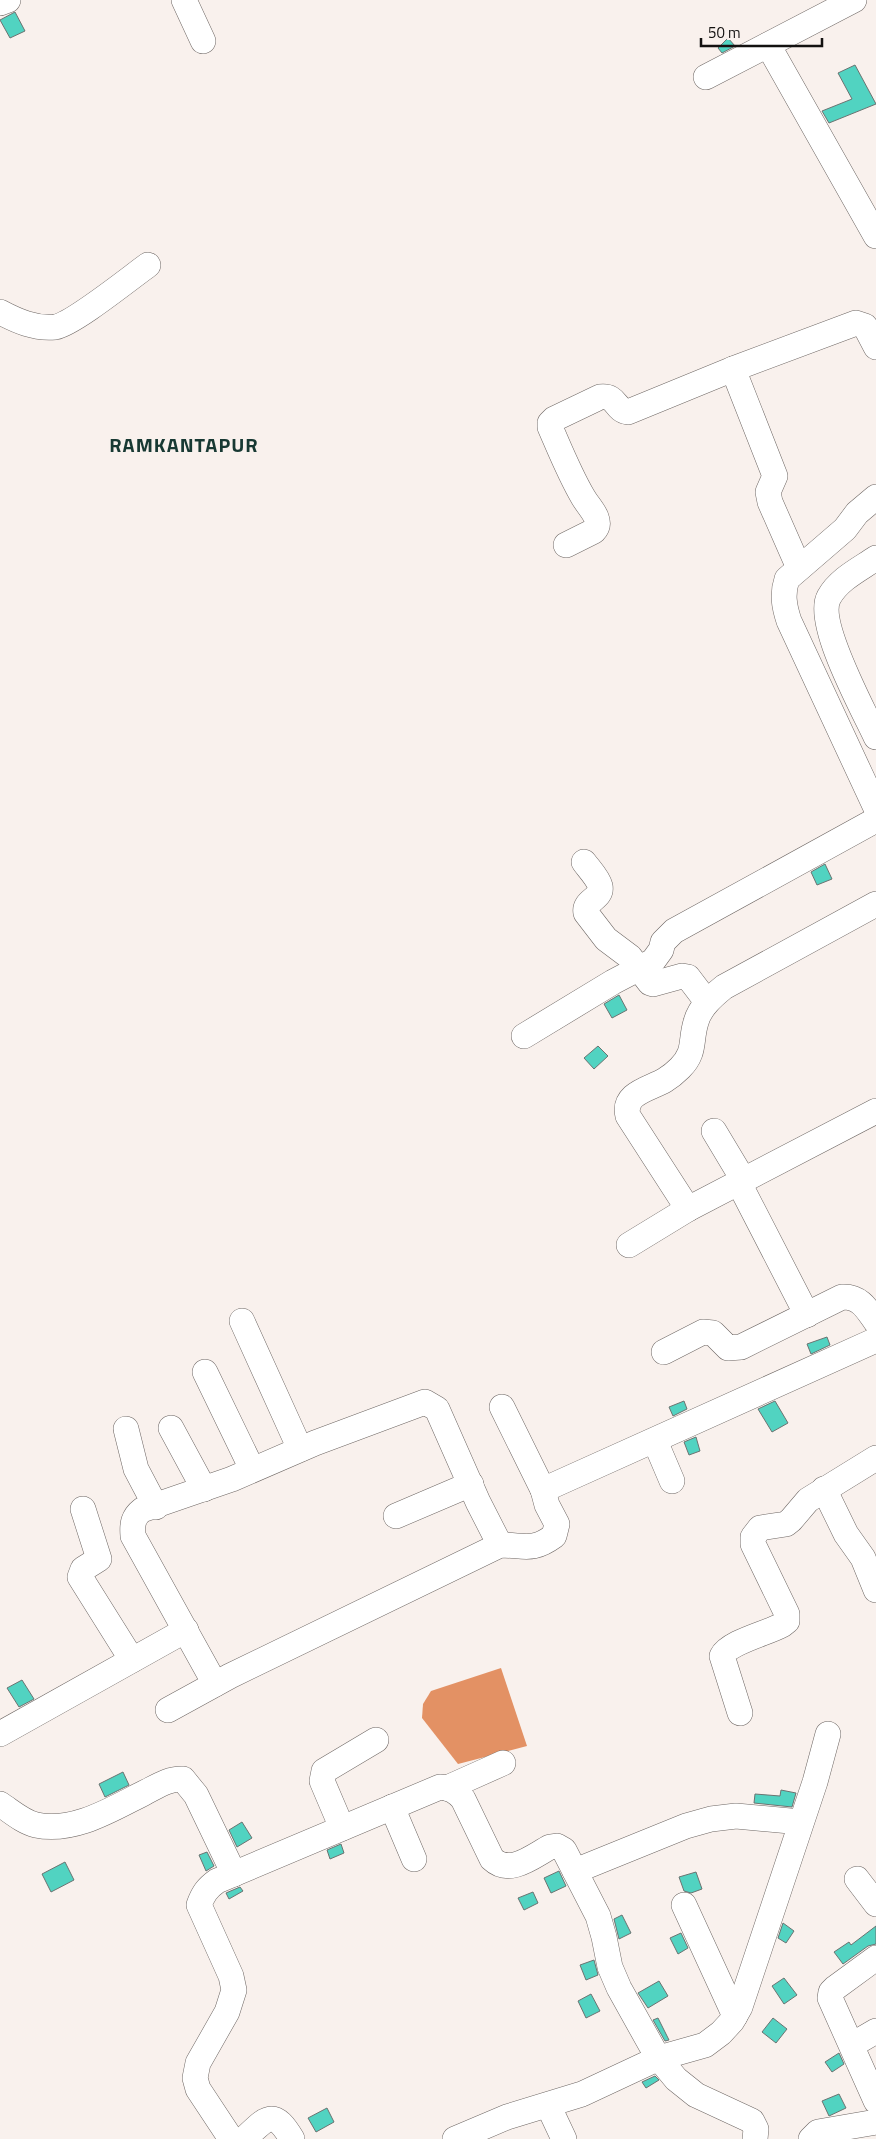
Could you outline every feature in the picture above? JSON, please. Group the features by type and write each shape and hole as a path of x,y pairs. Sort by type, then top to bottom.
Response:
{"street":[{"path":"0,3 8,0"},
{"path":"184,0 203,41"},
{"path":"706,77 854,0"},
{"path":"768,45 876,236"},
{"path":"0,312 21,323 56,327 73,319 148,265"},
{"path":"566,545 594,531 598,523 569,470 550,423 600,397 612,398 621,410 628,412 733,369 856,323 865,326 876,347"},
{"path":"733,369 775,476 768,492 770,502 799,568"},
{"path":"876,497 857,513 845,529 787,579 783,591 784,608 788,621 876,808"},
{"path":"875,731 838,655 828,625 826,609 828,598 836,588 876,558"},
{"path":"524,1036 653,960 658,956 663,942 674,931 876,820"},
{"path":"584,862 600,884 601,889 588,904 585,909 586,913 606,939 630,957 643,976 653,984 682,976 688,977 707,1002"},
{"path":"688,1209 628,1116 626,1110 630,1100 637,1093 666,1079 688,1058 692,1051 696,1023 707,1002 724,987 876,904"},
{"path":"629,1245 688,1209 876,1111"},
{"path":"714,1131 742,1182 807,1315"},
{"path":"664,1352 703,1332 713,1333 728,1348 741,1348 838,1299 849,1297 857,1299 864,1304 876,1322"},
{"path":"242,1321 300,1449"},
{"path":"543,1490 876,1340"},
{"path":"206,1372 252,1469"},
{"path":"215,1684 133,1536 132,1527 135,1516 142,1510 156,1507 204,1489 300,1449 425,1402 437,1409 500,1545"},
{"path":"168,1710 215,1684 500,1545 532,1548 545,1543 554,1536 557,1524 547,1505 543,1490 502,1407"},
{"path":"171,1428 204,1489"},
{"path":"126,1429 136,1469 156,1507"},
{"path":"655,1441 672,1481"},
{"path":"740,1713 722,1656 724,1651 782,1626 788,1614 753,1544 753,1537 760,1528 786,1524 792,1520 808,1500 876,1458"},
{"path":"396,1516 471,1484"},
{"path":"824,1489 846,1534 863,1558 876,1590"},
{"path":"83,1509 99,1559 83,1569 80,1577 132,1660"},
{"path":"0,1734 186,1630"},
{"path":"455,2139 507,2117 582,2094 659,2058 705,2045 722,2032 734,2016 763,1941 802,1822 828,1734"},
{"path":"342,1828 322,1781 324,1771 376,1740"},
{"path":"447,1788 502,1763"},
{"path":"0,1804 20,1818 37,1825 62,1826 97,1817 175,1778 183,1779 196,1795 234,1874"},
{"path":"231,2139 198,2089 195,2078 198,2063 227,2012 234,1990 231,1976 200,1905 203,1894 210,1886 234,1874 440,1787 456,1791 463,1799 492,1859 498,1864 505,1867 515,1866 550,1847 556,1846 564,1850 598,1916 610,1967 619,1988 659,2058 676,2079 696,2095 752,2121 756,2130 755,2139"},
{"path":"392,1807 414,1860"},
{"path":"576,1871 686,1826 711,1819 736,1816 802,1822"},
{"path":"857,1879 876,1904"},
{"path":"684,1905 734,2016"},
{"path":"876,1958 831,1992 830,1998 876,2101"},
{"path":"852,2045 876,2031"},
{"path":"548,2105 564,2139"},
{"path":"244,2139 263,2123 277,2118 292,2139"},
{"path":"811,2139 818,2132 876,2122"}],"shaded area":[{"path":"501,1668 527,1746 458,1764 422,1718 423,1704 431,1691"}],"building":[{"path":"15,12 25,31 10,38 0,20"},
{"path":"728,38 735,46 722,53 718,48"},
{"path":"855,65 876,104 829,123 822,111 852,99 838,73"},
{"path":"825,864 832,879 817,885 811,872"},
{"path":"619,995 627,1010 612,1018 604,1004"},
{"path":"598,1046 608,1056 594,1069 584,1058"},
{"path":"827,1337 830,1345 811,1354 807,1344"},
{"path":"684,1401 687,1409 673,1416 669,1407"},
{"path":"775,1401 788,1423 772,1432 758,1409"},
{"path":"696,1437 700,1451 689,1455 684,1442"},
{"path":"22,1680 34,1699 19,1707 7,1688"},
{"path":"123,1772 129,1785 105,1797 99,1784"},
{"path":"781,1790 796,1793 792,1807 754,1803 755,1794 780,1796"},
{"path":"242,1822 252,1838 237,1847 229,1830"},
{"path":"341,1844 344,1853 330,1859 327,1850"},
{"path":"207,1852 214,1866 206,1871 199,1855"},
{"path":"65,1862 74,1880 51,1892 42,1874"},
{"path":"559,1871 566,1886 551,1893 544,1878"},
{"path":"696,1872 702,1889 691,1893 684,1891 679,1877"},
{"path":"240,1887 243,1891 229,1899 226,1893"},
{"path":"533,1892 538,1903 524,1910 518,1898"},
{"path":"622,1915 631,1933 619,1939 614,1919"},
{"path":"783,1923 794,1931 786,1943 778,1938"},
{"path":"876,1926 876,1944 868,1946 843,1964 834,1952 849,1942 851,1945"},
{"path":"681,1933 688,1948 678,1954 670,1938"},
{"path":"594,1960 598,1975 586,1980 580,1965"},
{"path":"784,1978 797,1995 784,2004 772,1986"},
{"path":"659,1981 668,1996 648,2008 638,1993"},
{"path":"591,1994 600,2011 586,2018 578,2001"},
{"path":"658,2018 669,2040 665,2041 653,2020"},
{"path":"773,2018 787,2029 776,2043 762,2032"},
{"path":"839,2053 844,2064 832,2072 825,2062"},
{"path":"655,2076 659,2080 646,2088 642,2082"},
{"path":"839,2094 846,2108 829,2116 822,2101"},
{"path":"327,2108 334,2122 316,2132 308,2118"}],"district":[{"name":"RAMKANTAPUR","path":"184,445"}]}
